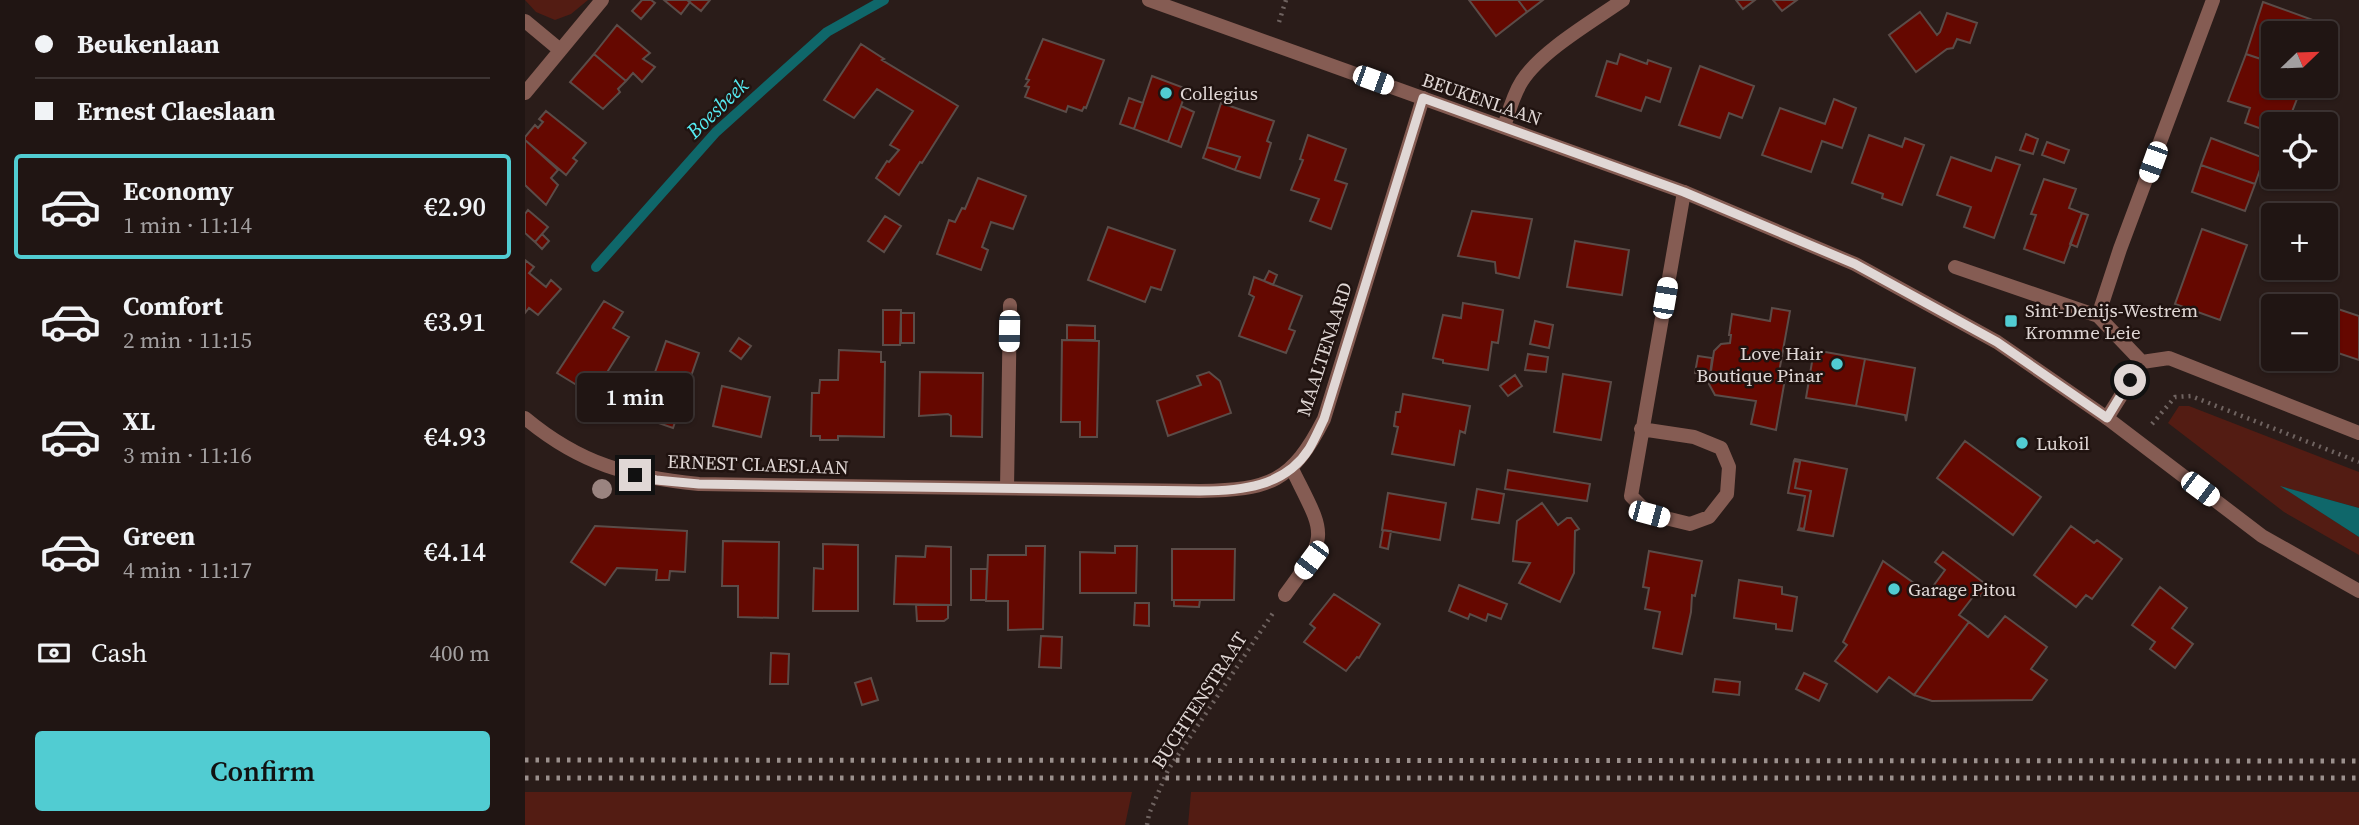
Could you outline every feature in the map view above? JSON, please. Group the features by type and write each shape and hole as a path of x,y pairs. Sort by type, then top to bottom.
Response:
{"street":[{"path":"525,93 603,0"},
{"name":"BEUKENLAAN","path":"1149,0 1684,192 1855,264 1997,342 2139,441 2262,536 2359,591"},
{"path":"1504,127 1522,80 1540,60 1623,0"},
{"path":"2098,316 2120,249 2213,0"},
{"path":"525,21 560,50"},
{"name":"MAALTENAARD","path":"1292,469 1308,449 1324,419 1423,98"},
{"path":"1641,429 1694,437 1721,448 1730,467 1727,494 1709,517 1689,524 1649,514 1631,496 1641,429 1684,192"},
{"path":"1955,267 2098,316 2142,362"},
{"path":"1007,488 1010,305"},
{"path":"2107,418 2142,362 2169,358 2359,433"},
{"name":"ERNEST CLAESLAAN","path":"525,418 579,455 614,470 656,480 699,484 1236,491 1267,483 1292,469"},
{"path":"1285,595 1311,560 1319,542 1318,521 1292,469"}],"path":[{"path":"2139,441 2175,397 2191,396 2359,462"},
{"name":"BUCHTENSTRAAT","path":"1147,825 1168,770 1285,595"}],"shaded area":[{"path":"525,0 588,0 571,14 555,20 536,12"},
{"path":"2179,406 2189,406 2359,472 2359,508 2282,487 2359,537 2359,555 2284,512 2168,423"},
{"path":"525,792 1132,792 1125,825 525,825"},
{"path":"1191,792 2359,792 2359,825 1188,825"}],"water":[{"path":"2280,486 2359,508 2359,537"}],"building":[{"path":"642,0 655,3 641,19 632,11"},
{"path":"664,0 687,0 690,2 681,14"},
{"path":"687,0 710,0 701,11"},
{"path":"1469,0 1518,0 1527,12 1496,36"},
{"path":"1518,0 1543,0 1527,12"},
{"path":"1736,0 1755,0 1743,9"},
{"path":"1773,0 1797,0 1782,11"},
{"path":"2263,2 2313,20 2261,21 2261,59 2246,54"},
{"path":"1920,12 1937,35 1947,13 1977,23 1970,43 1957,39 1953,48 1947,49 1916,72 1889,35"},
{"path":"617,25 650,53 643,59 655,67 642,82 633,73 626,81 594,54"},
{"path":"1043,39 1104,60 1086,108 1082,111 1068,106 1066,112 1025,97 1029,87 1025,86 1029,80 1026,79"},
{"path":"861,44 884,59 882,60 958,106 899,195 876,178 887,161 899,150 890,145 913,111 877,89 854,118 824,100"},
{"path":"594,54 626,81 618,89 620,92 603,109 570,82"},
{"path":"1620,54 1647,64 1648,60 1671,68 1660,102 1646,97 1641,111 1596,96 1607,61 1617,64"},
{"path":"2246,54 2261,59 2261,98 2297,98 2292,112 2261,112 2261,129 2245,123 2250,108 2228,101"},
{"path":"1700,66 1754,86 1742,118 1729,113 1720,138 1679,125"},
{"path":"1152,76 1187,89 1168,142 1134,129"},
{"path":"1129,98 1143,103 1134,129 1120,124"},
{"path":"1834,99 1856,108 1842,148 1822,141 1811,172 1762,155 1780,108 1825,124"},
{"path":"1221,103 1274,121 1267,141 1271,143 1260,178 1235,170 1240,157 1207,147"},
{"path":"1181,106 1194,112 1181,147 1168,142"},
{"path":"546,111 586,143 573,158 577,161 566,175 525,140 535,125 538,128 543,122 539,119"},
{"path":"2026,134 2038,139 2033,154 2020,150"},
{"path":"1308,135 1346,149 1335,180 1347,184 1331,229 1310,221 1319,199 1291,190 1303,160 1300,159"},
{"path":"1869,135 1902,147 1905,138 1924,145 1902,205 1882,198 1883,194 1852,183"},
{"path":"2211,138 2261,157 2261,167 2255,184 2201,165"},
{"path":"525,140 558,170 551,178 558,185 546,205 525,185"},
{"path":"2047,142 2069,150 2064,163 2042,155"},
{"path":"1207,147 1240,157 1235,170 1203,158"},
{"path":"1951,157 1991,171 1996,157 2020,165 1994,238 1964,227 1971,207 1937,195"},
{"path":"2201,165 2255,184 2245,211 2192,192"},
{"path":"978,178 1026,196 1013,229 991,222 982,247 988,250 981,270 937,254 949,220 955,222 962,208 965,209"},
{"path":"2044,179 2076,189 2069,208 2082,213 2064,263 2024,249 2036,215 2031,214"},
{"path":"528,210 548,227 535,242 525,233 525,214"},
{"path":"1472,211 1532,219 1519,278 1496,273 1495,262 1458,256"},
{"path":"2082,213 2088,215 2077,247 2070,244"},
{"path":"885,216 901,226 884,252 868,241"},
{"path":"1108,227 1175,250 1161,290 1151,287 1145,302 1088,280"},
{"path":"2202,229 2247,245 2220,320 2175,304"},
{"path":"542,234 549,241 542,249 535,242"},
{"path":"1575,241 1629,250 1622,295 1567,287"},
{"path":"525,260 534,267 529,273 546,287 551,280 561,289 538,315 529,308 525,313"},
{"path":"1269,271 1277,275 1273,285 1264,281"},
{"path":"1254,277 1302,296 1289,329 1295,331 1286,353 1239,336 1254,297 1249,294"},
{"path":"604,301 623,312 613,328 629,337 593,395 557,373"},
{"path":"1463,303 1503,310 1498,343 1492,342 1488,370 1443,363 1443,360 1433,358 1443,315 1461,318"},
{"path":"1772,308 1790,311 1778,378 1785,379 1776,430 1751,424 1756,401 1715,395 1709,384 1714,351 1721,344 1730,343 1732,314 1770,321"},
{"path":"2338,309 2359,316 2359,360 2338,353"},
{"path":"883,310 901,310 900,345 883,345"},
{"path":"901,313 914,313 914,343 901,343"},
{"path":"1535,321 1553,325 1549,348 1530,344"},
{"path":"1067,325 1095,326 1095,340 1067,340"},
{"path":"739,338 751,346 741,359 730,351"},
{"path":"1062,340 1099,341 1097,437 1080,437 1080,422 1061,422"},
{"path":"666,341 699,353 673,428 635,415"},
{"path":"839,350 881,352 881,362 885,362 884,437 838,436 838,440 820,440 820,436 811,436 812,393 819,393 820,380 838,380"},
{"path":"1814,350 1865,359 1856,406 1806,398"},
{"path":"1528,354 1548,357 1546,372 1525,370"},
{"path":"1698,356 1712,358 1710,375 1695,373"},
{"path":"1865,359 1915,368 1906,421 1905,415 1856,406"},
{"path":"920,372 983,373 982,437 951,436 951,416 948,414 919,416"},
{"path":"1209,372 1220,381 1231,413 1168,436 1157,401 1201,385 1197,376"},
{"path":"1563,374 1611,382 1601,440 1554,432"},
{"path":"1515,375 1522,386 1508,396 1500,386"},
{"path":"722,386 770,397 761,437 713,426"},
{"path":"1403,394 1470,406 1465,433 1460,431 1454,465 1392,454 1398,427 1394,426 1396,412 1400,412"},
{"path":"1965,441 2041,497 2013,535 1937,478"},
{"path":"1795,459 1847,469 1833,536 1798,530 1804,529 1811,491 1795,488 1800,462 1794,461"},
{"path":"1794,461 1800,462 1795,488 1811,491 1804,529 1799,528 1805,496 1788,493"},
{"path":"1508,470 1590,484 1587,501 1505,489"},
{"path":"1477,489 1504,494 1499,523 1472,519"},
{"path":"1388,493 1446,503 1440,540 1382,530"},
{"path":"1542,503 1558,525 1571,518 1579,529 1575,531 1574,573 1560,602 1519,583 1530,563 1513,561 1517,521"},
{"path":"595,526 687,531 685,572 670,571 669,580 656,580 657,570 617,568 605,585 571,562"},
{"path":"2071,526 2094,543 2097,540 2122,559 2092,599 2086,595 2076,607 2034,575"},
{"path":"1383,530 1391,531 1388,549 1380,547"},
{"path":"723,541 779,542 778,618 738,617 738,586 722,586"},
{"path":"823,544 858,545 858,611 813,611 814,568 823,569"},
{"path":"926,546 951,547 951,605 894,604 896,556 925,557"},
{"path":"1026,546 1045,546 1043,629 1008,630 1008,601 986,601 988,555 1026,555"},
{"path":"1115,546 1137,546 1136,593 1080,593 1080,552 1115,553"},
{"path":"1172,549 1235,549 1234,600 1172,600"},
{"path":"1649,551 1702,561 1695,596 1692,595 1682,654 1653,648 1660,612 1645,609 1649,588 1643,587"},
{"path":"1943,552 1988,586 1981,596 1976,593 1959,615 1969,622 1914,695 1889,677 1877,692 1835,661 1847,645 1843,642 1883,561 1928,593 1945,570 1935,562"},
{"path":"971,569 987,569 986,600 971,600"},
{"path":"1739,580 1782,587 1782,594 1797,597 1792,631 1776,629 1776,624 1734,618"},
{"path":"1459,585 1507,604 1501,619 1488,614 1486,621 1470,614 1468,619 1449,611"},
{"path":"2160,587 2187,608 2172,628 2193,644 2175,668 2150,649 2155,642 2132,625"},
{"path":"1334,594 1380,624 1359,658 1357,657 1346,671 1304,642 1315,628 1310,624"},
{"path":"1174,600 1200,600 1199,607 1174,606"},
{"path":"1135,603 1149,603 1149,626 1134,625"},
{"path":"916,605 948,605 948,618 944,621 917,621"},
{"path":"2005,616 2047,647 2031,669 2047,680 2032,700 1932,701 1914,695 1969,622 1988,637"},
{"path":"1041,636 1062,637 1061,668 1039,667"},
{"path":"771,653 789,654 788,684 770,684"},
{"path":"1804,673 1827,684 1819,701 1796,689"},
{"path":"871,678 878,700 862,705 855,683"},
{"path":"1715,679 1740,682 1739,695 1713,692"}],"waterway":[{"name":"Boesbeek","path":"596,267 716,132 827,32 884,0"}],"railway":[{"path":"525,760 2359,761"},
{"path":"525,778 2359,778"}],"place":[{"name":"Collegius","path":"1166,93"},
{"name":"Sint-Denijs-Westrem Kromme Leie","path":"2011,321"},
{"name":"Love Hair Boutique Pinar","path":"1837,364"},
{"name":"Lukoil","path":"2022,443"},
{"name":"Garage Pitou","path":"1894,589"}],"route":[{"path":"635,475 699,484 1200,491 1236,491 1267,483 1292,469 1308,449 1324,419 1423,98 1684,192 1855,264 1997,342 2107,418 2130,380"}]}
